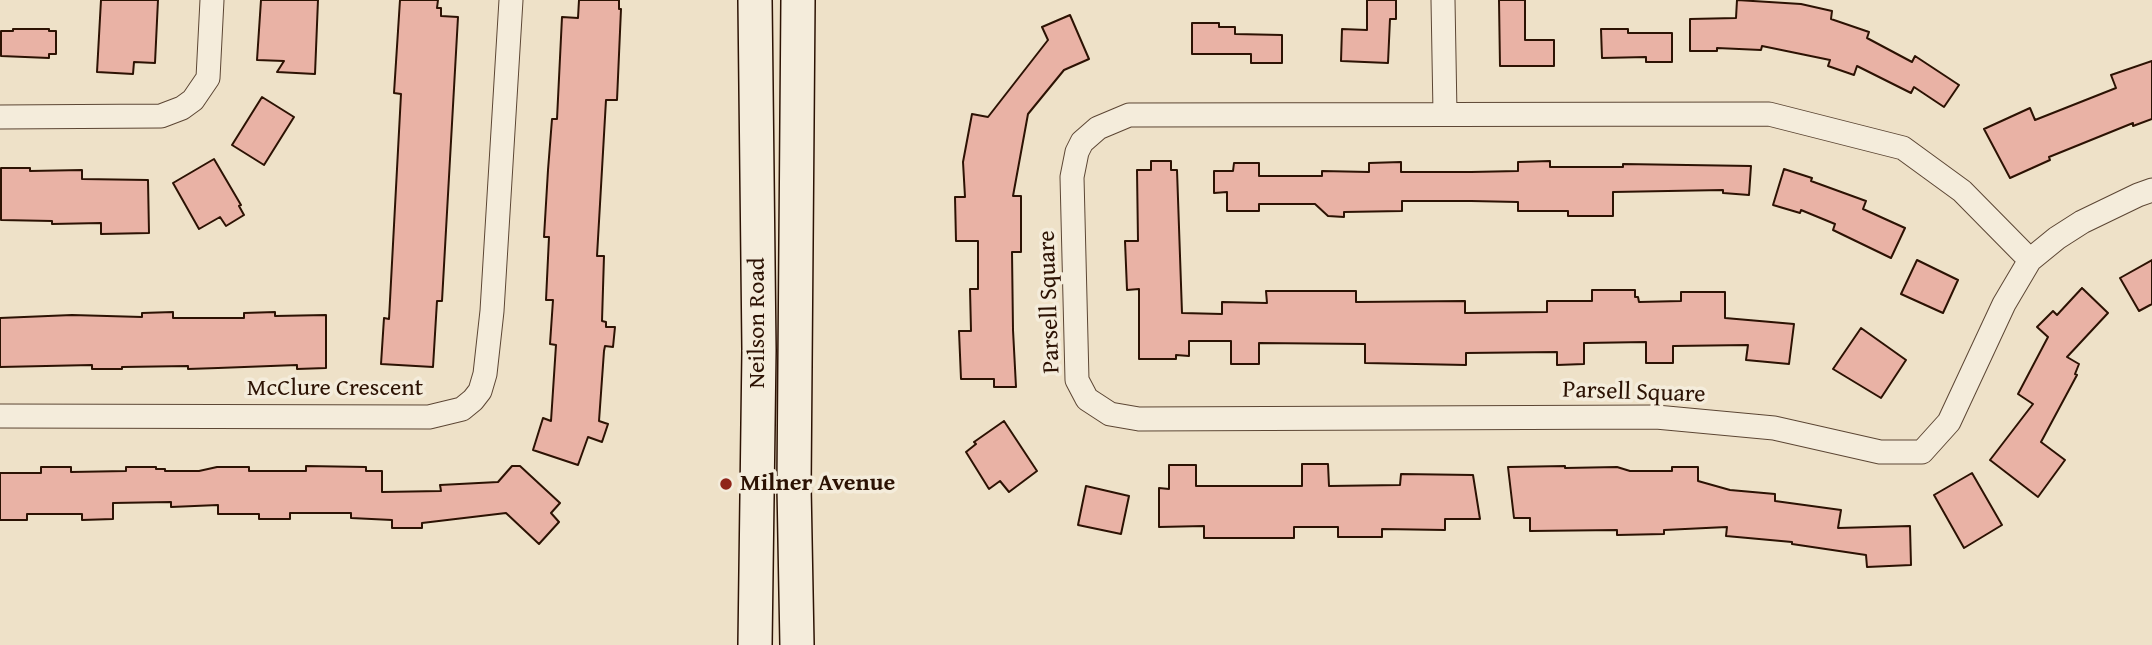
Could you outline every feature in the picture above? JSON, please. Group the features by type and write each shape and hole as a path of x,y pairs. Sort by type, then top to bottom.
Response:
{"main road":[{"name":"Neilson Road","path":"755,0 759,350 755,645"},
{"name":"Neilson Road","path":"797,645 794,472 798,0"}],"street":[{"path":"0,117 160,116 182,108 193,100 208,78 212,0"},
{"name":"McClure Crescent","path":"0,416 429,417 462,409 480,391 485,374 492,311 511,0"},
{"path":"1443,0 1445,113"},
{"name":"Parsell Square","path":"2029,260 1962,191 1903,148 1769,114 1129,115 1111,121 1090,134 1077,152 1072,177 1075,369 1077,380 1087,399 1110,414 1139,419 1656,417 1774,428 1880,452 1922,452 1949,422 2004,304 2029,260 2082,222 2152,190"}],"building":[{"path":"101,0 158,0 155,63 134,62 133,74 97,72"},
{"path":"261,0 318,0 315,74 277,72 284,61 257,60"},
{"path":"400,0 438,0 437,8 441,8 441,16 458,17 442,301 437,301 433,367 381,364 384,318 389,319 401,94 394,93"},
{"path":"579,0 619,0 621,9 617,100 606,100 597,256 604,256 602,321 606,322 606,327 615,327 613,347 605,346 604,351 599,421 608,424 602,442 588,437 578,465 533,450 543,418 551,421 556,345 550,344 553,300 546,300 549,237 544,237 552,119 557,119 562,17 578,18"},
{"path":"1367,0 1396,0 1396,19 1390,19 1388,63 1341,61 1342,29 1367,30"},
{"path":"1499,0 1525,0 1525,40 1554,40 1554,66 1500,66"},
{"path":"1737,0 1801,4 1832,11 1831,19 1869,32 1867,38 1912,62 1915,56 1959,85 1944,107 1914,87 1911,93 1857,66 1854,75 1828,66 1830,60 1762,46 1761,50 1717,48 1717,51 1690,51 1690,19 1736,18"},
{"path":"1070,15 1089,59 1064,70 1028,114 1013,196 1021,196 1021,252 1012,252 1016,387 994,387 994,379 961,379 959,331 971,331 970,289 978,289 978,241 956,241 955,197 965,197 963,162 972,114 988,117 1048,40 1042,27"},
{"path":"1192,23 1219,23 1219,27 1235,27 1235,34 1282,35 1282,63 1251,63 1251,54 1192,54"},
{"path":"1601,29 1628,29 1628,33 1672,33 1672,62 1646,62 1646,57 1602,58"},
{"path":"1,31 56,31 56,54 49,54 49,58 1,56"},
{"path":"2152,61 2152,119 2133,126 2133,123 2049,157 2050,160 2010,178 1984,129 2030,108 2035,120 2116,88 2111,75"},
{"path":"262,97 294,117 264,165 232,145"},
{"path":"214,159 244,215 226,226 220,217 199,229 173,183"},
{"path":"1151,161 1171,161 1171,170 1177,170 1182,313 1222,314 1222,302 1267,303 1266,291 1356,291 1356,302 1465,301 1465,313 1547,312 1547,301 1592,301 1592,290 1635,290 1635,297 1638,297 1639,302 1681,301 1681,292 1725,292 1725,318 1794,324 1789,364 1746,360 1748,345 1673,346 1673,363 1646,363 1646,342 1584,343 1584,364 1557,365 1557,352 1466,353 1466,365 1365,363 1365,344 1259,343 1259,364 1231,364 1231,341 1189,341 1189,356 1176,355 1176,359 1139,359 1139,289 1127,290 1125,241 1138,241 1137,170 1151,170"},
{"path":"1550,161 1550,167 1623,167 1623,164 1751,166 1749,195 1723,193 1723,190 1613,192 1613,216 1568,216 1568,211 1518,211 1518,202 1402,201 1402,211 1344,212 1344,217 1328,216 1315,204 1259,204 1259,211 1227,211 1227,192 1214,193 1214,171 1233,171 1234,163 1259,163 1259,176 1322,176 1322,171 1369,172 1369,163 1401,162 1401,172 1471,172 1518,171 1518,162"},
{"path":"1,168 30,168 30,171 82,170 82,179 148,180 149,233 101,234 101,223 52,224 52,221 1,220"},
{"path":"1784,169 1866,201 1863,209 1905,228 1891,258 1833,230 1835,224 1801,210 1800,213 1773,205"},
{"path":"1917,260 1958,280 1943,313 1901,294"},
{"path":"2152,260 2152,304 2139,311 2120,278"},
{"path":"2082,288 2108,313 2067,357 2079,364 2075,374 2077,375 2041,442 2065,460 2038,497 1990,460 2033,404 2018,394 2048,337 2037,327 2053,311 2057,315"},
{"path":"173,312 173,318 244,318 244,313 275,312 275,316 326,315 326,368 297,369 297,365 188,369 188,366 122,369 92,369 92,365 0,367 0,318 72,315 142,317 142,313"},
{"path":"1861,328 1906,360 1881,398 1833,369"},
{"path":"1004,421 1037,471 1009,492 1000,481 989,489 966,452 976,444 974,442"},
{"path":"1302,464 1328,464 1329,486 1400,485 1401,474 1473,475 1480,519 1445,519 1445,530 1382,529 1382,537 1338,537 1338,527 1294,527 1294,538 1204,538 1204,526 1159,527 1159,488 1169,489 1169,465 1196,465 1196,486 1302,486"},
{"path":"306,466 366,467 366,471 382,471 382,492 441,491 440,485 498,482 512,466 520,466 560,503 551,513 559,522 539,544 506,513 422,523 422,528 392,528 392,520 351,518 351,513 290,513 290,519 259,519 259,514 218,514 218,505 171,507 171,502 113,503 113,519 82,520 82,514 27,514 27,520 0,520 0,473 41,473 41,467 71,467 71,472 126,471 126,467 156,467 165,471 249,467 249,471 306,471"},
{"path":"1508,467 1617,467 1630,471 1672,471 1672,467 1698,467 1698,481 1730,490 1775,494 1775,501 1841,510 1838,528 1910,526 1911,565 1867,567 1866,555 1792,542 1726,536 1727,527 1664,530 1664,534 1617,535 1617,530 1530,531 1530,518 1514,518"},
{"path":"1972,473 2002,525 1964,548 1934,495"},
{"path":"1086,486 1129,496 1121,534 1078,525"}],"place":[{"name":"Milner Avenue","path":"726,484"}]}
